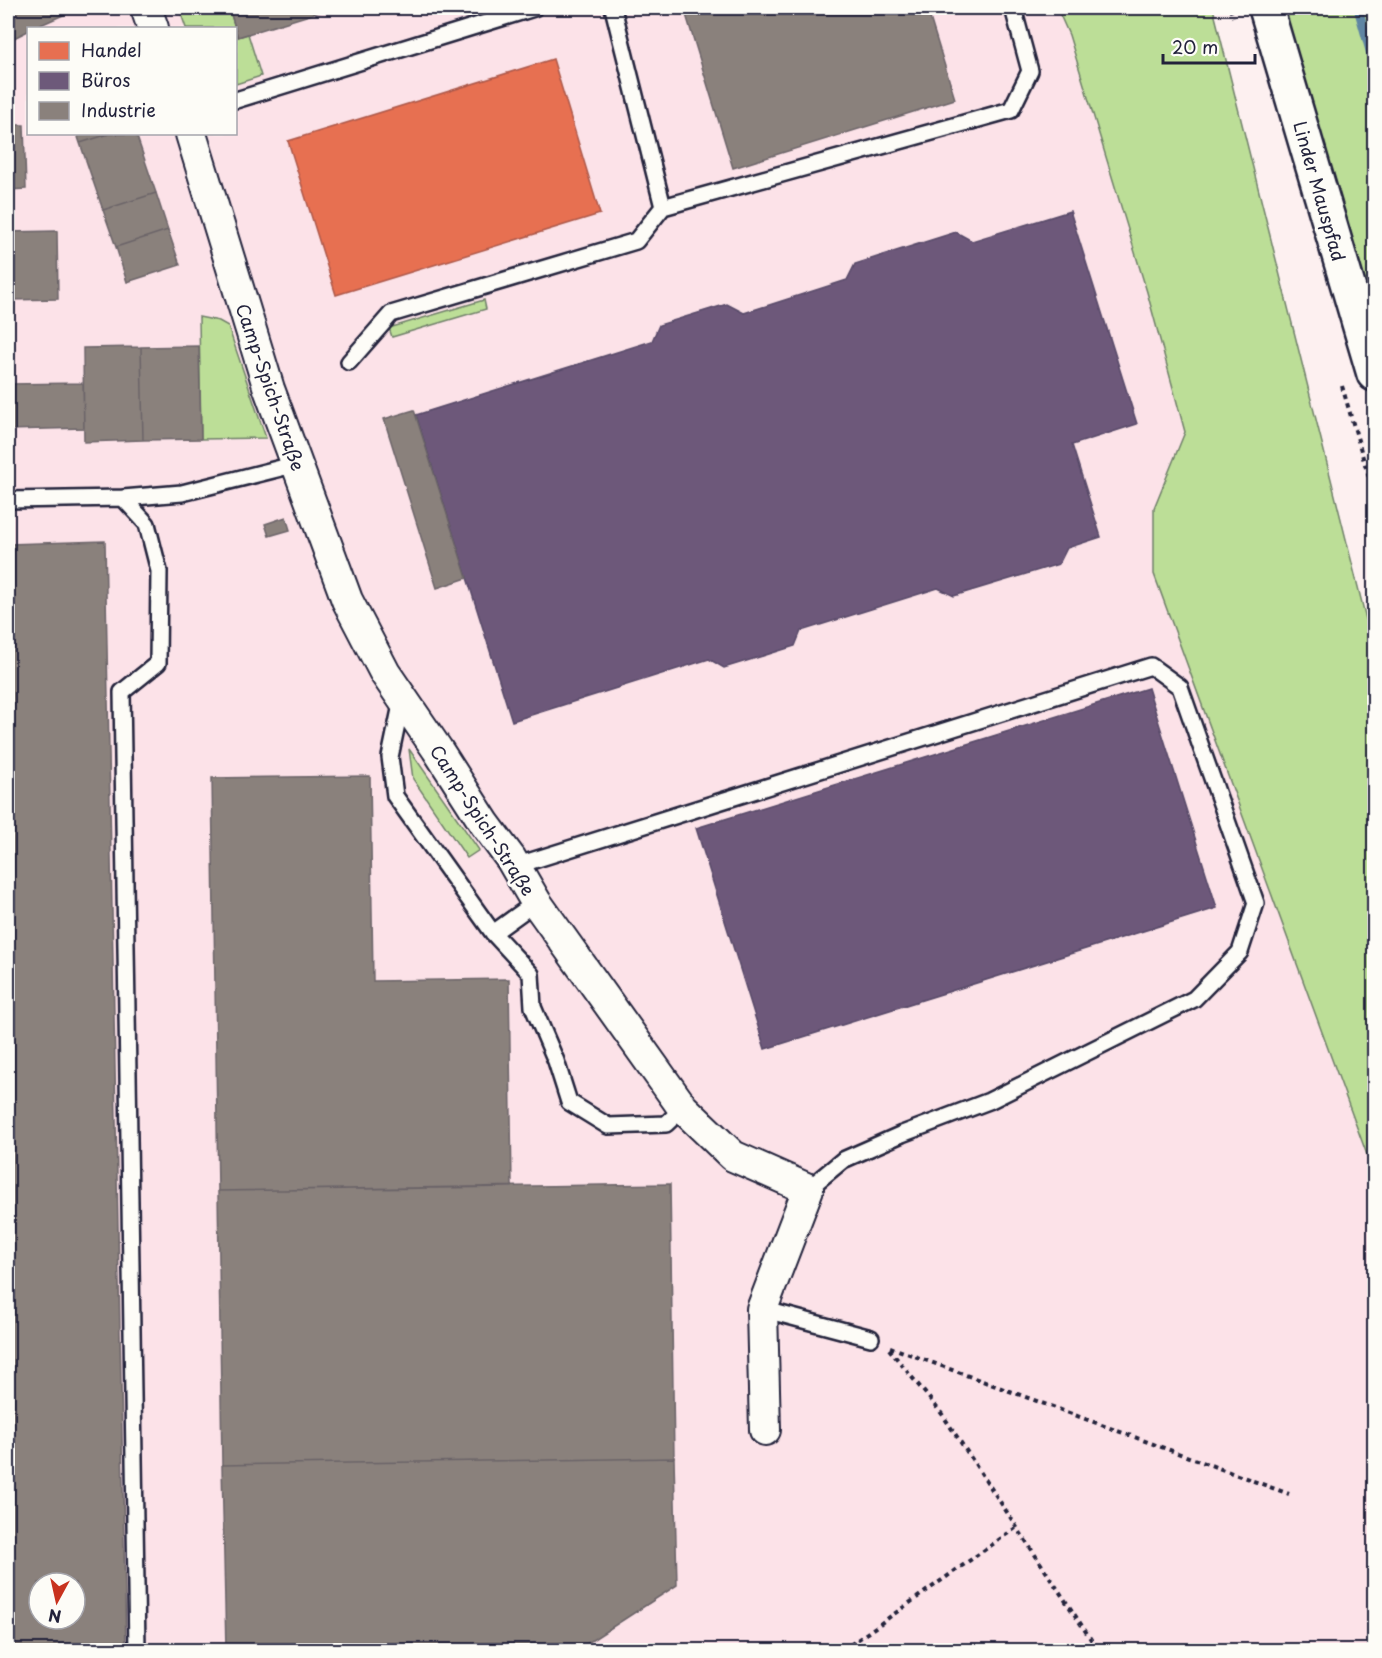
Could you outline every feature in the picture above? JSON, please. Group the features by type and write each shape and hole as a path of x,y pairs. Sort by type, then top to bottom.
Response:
{"street":[{"path":"146,8 153,27"},
{"name":"Linder Mauspfad","path":"1266,8 1374,374"},
{"name":"Camp-Spich-Straße","path":"191,135 266,378 347,600 385,673 515,866 536,902 683,1108 733,1156 808,1189"},
{"path":"765,1430 762,1309 808,1189"}],"lane":[{"path":"237,100 534,8"},
{"path":"613,8 663,207"},
{"path":"349,362 391,314 636,241 663,207 1011,110 1030,70 1013,8"},
{"path":"8,500 123,498 182,493 297,464"},
{"path":"123,498 147,524 159,571 158,663 122,692 137,1650"},
{"path":"515,866 1151,666 1180,687 1256,903 1240,952 1194,999 989,1101 902,1134 843,1160 808,1189"},
{"path":"402,700 390,757 395,796 493,933 531,974 533,1007 556,1061 569,1102 608,1126 666,1124 683,1108"},
{"path":"493,933 536,902"},
{"path":"762,1309 871,1338"}],"path":[{"path":"1098,1650 942,1414 887,1346 1289,1494"},
{"path":"843,1650 1017,1527"}],"shaded area":[{"path":"8,8 1057,8 1069,35 1147,292 1185,433 1154,508 1154,574 1374,1174 1374,1650 8,1650"}],"green space":[{"path":"179,8 229,8 235,27 186,27"},
{"path":"1057,8 1213,8 1374,651 1374,1174 1154,574 1154,508 1185,432 1147,292 1069,35"},
{"path":"1374,8 1374,310 1283,9"},
{"path":"237,33 238,37 248,34 261,76 237,84"},
{"path":"484,300 486,309 392,337 389,328"},
{"path":"199,317 219,321 228,326 266,438 201,439"},
{"path":"409,749 479,850 467,858 413,779"}],"building: Handel":[{"path":"553,59 600,214 336,295 288,141"}],"building: Büros":[{"path":"1070,211 1137,424 1072,445 1101,537 1067,548 1059,564 954,596 938,588 801,631 795,646 724,668 709,659 512,721 416,415 652,341 659,325 727,304 744,313 847,280 855,264 956,232 972,241"},
{"path":"1148,688 1217,908 765,1049 696,828"}],"building: Industrie":[{"path":"8,8 79,8 36,27 27,27 27,32 8,41"},
{"path":"229,8 332,8 238,37 237,27 235,27"},
{"path":"684,8 927,8 955,99 733,168"},
{"path":"8,125 24,125 26,189 8,190"},
{"path":"77,135 106,135 80,143"},
{"path":"106,135 136,135 156,193 103,210 80,143"},
{"path":"156,193 168,230 116,247 103,210"},
{"path":"168,230 180,265 127,282 116,247"},
{"path":"57,231 58,299 8,300 8,232"},
{"path":"199,346 201,439 143,440 141,347"},
{"path":"141,347 143,440 84,442 83,348"},
{"path":"83,383 84,428 8,430 8,384"},
{"path":"414,410 467,578 437,588 384,419"},
{"path":"286,517 290,530 269,536 265,524"},
{"path":"105,541 126,1650 8,1650 8,544"},
{"path":"370,776 373,981 509,979 512,1187 218,1191 212,778"},
{"path":"670,1184 674,1458 222,1465 218,1191"},
{"path":"674,1458 677,1585 577,1650 226,1650 222,1465"}],"waterway":[{"path":"1358,8 1374,65"}]}
